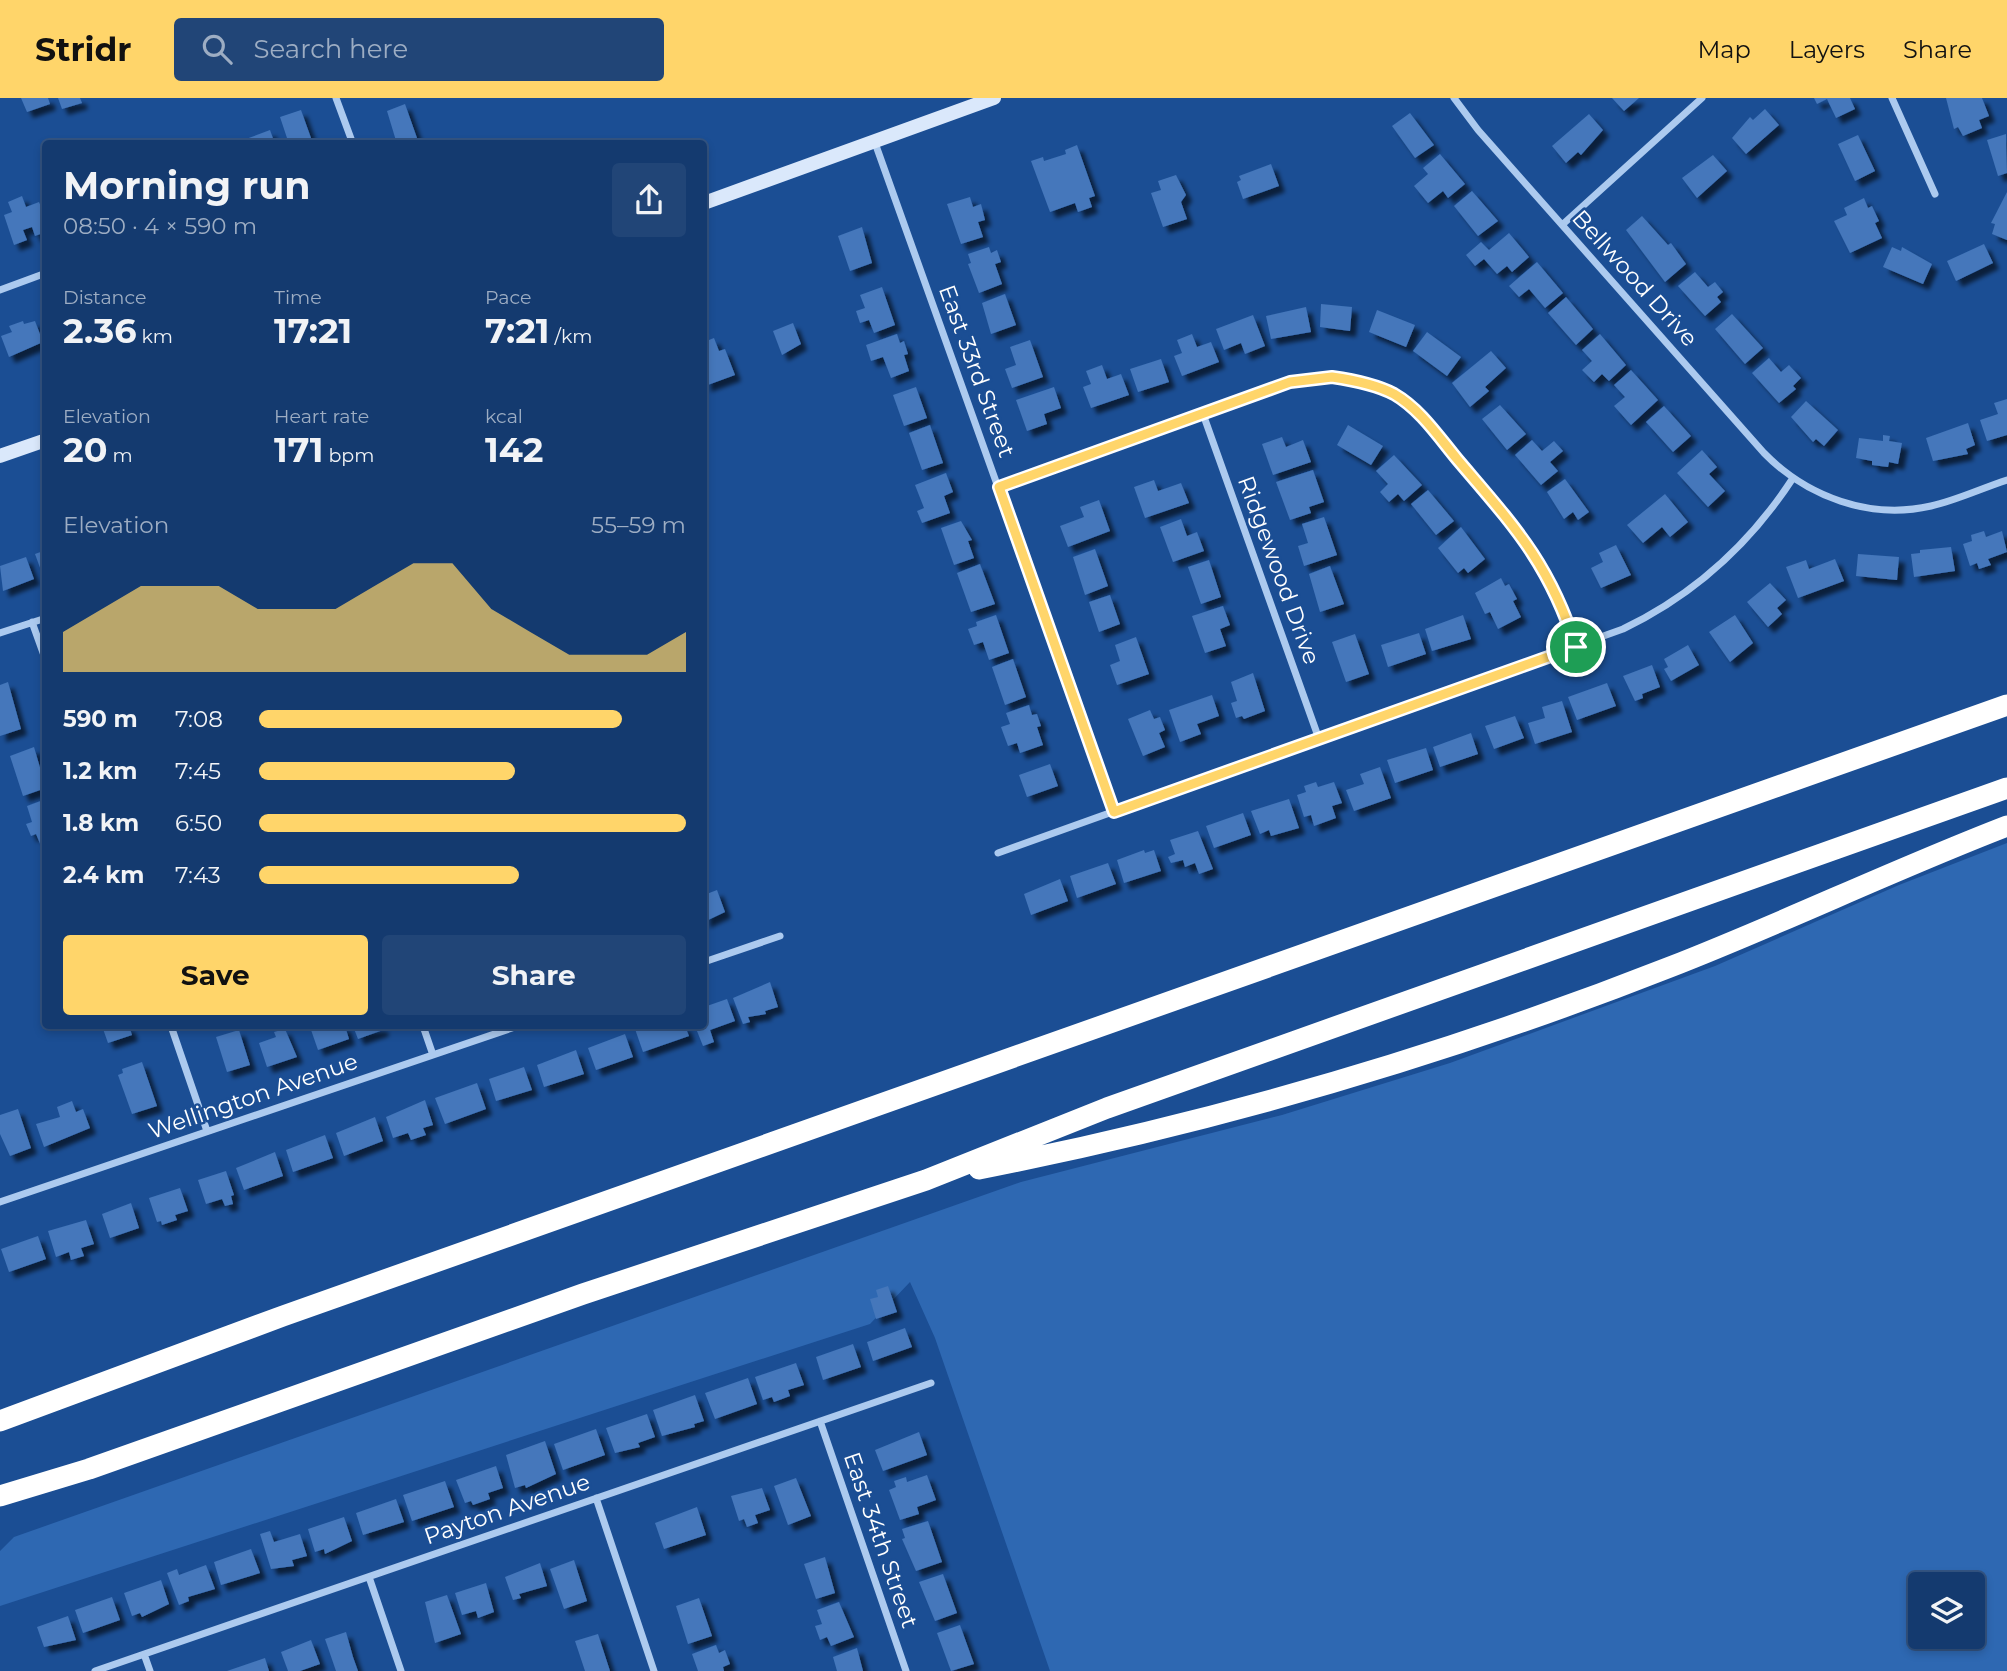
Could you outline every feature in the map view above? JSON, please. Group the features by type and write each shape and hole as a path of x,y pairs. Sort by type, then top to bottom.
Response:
{"highway":[{"path":"0,1421 283,1316 2007,705"},
{"path":"0,1496 89,1469 583,1294 926,1180 1119,1104 2007,788"},
{"path":"926,1180 1118,1142 1372,1073 1672,966 1922,859 2007,826"}],"main road":[{"path":"707,202 995,98"},
{"path":"0,456 42,441"}],"street":[{"path":"336,98 352,140"},
{"name":"Bellwood Drive","path":"1454,98 1478,130 1764,453 1793,478 1814,491 1846,503 1897,510 1936,505 2007,480"},
{"path":"1562,225 1702,98"},
{"path":"1892,98 1935,194"},
{"name":"East 33rd Street","path":"874,140 1114,812"},
{"path":"0,290 42,274"},
{"path":"999,487 1305,379 1352,380 1385,390 1407,403 1514,524 1538,558 1560,601 1576,647"},
{"name":"Ridgewood Drive","path":"1203,414 1319,739"},
{"path":"998,853 1576,647 1644,618 1700,582 1754,531 1793,478"},
{"path":"0,633 42,619"},
{"path":"32,622 42,650"},
{"path":"707,961 780,936"},
{"path":"172,1029 207,1132"},
{"path":"424,1029 433,1055"},
{"name":"Wellington Avenue","path":"0,1202 508,1029"},
{"name":"Payton Avenue","path":"95,1671 931,1383"},
{"name":"East 34th Street","path":"820,1421 906,1671"},
{"path":"596,1499 654,1671"},
{"path":"369,1577 401,1671"},
{"path":"145,1654 150,1671"}],"shaded area":[{"path":"2007,843 2007,1671 1050,1671 935,1338 910,1282 870,1324 0,1606 0,1551 14,1537 1021,1182 1282,1115 1450,1063 1715,966 1899,885"}],"building":[{"path":"21,98 48,98 50,104 27,112"},
{"path":"58,98 80,98 82,103 62,109"},
{"path":"1612,98 1639,98 1624,111"},
{"path":"1814,98 1850,98 1855,109 1836,118 1827,99 1817,104"},
{"path":"1946,98 1982,98 1989,116 1979,120 1982,128 1963,136 1958,127 1954,129"},
{"path":"405,104 417,138 396,140 387,111"},
{"path":"1765,109 1779,125 1746,154 1732,138 1750,117 1753,120"},
{"path":"301,110 311,138 288,140 280,117"},
{"path":"1410,113 1434,145 1415,158 1392,126"},
{"path":"1589,114 1603,130 1581,155 1578,152 1566,163 1552,146"},
{"path":"270,130 274,140 246,140"},
{"path":"2006,134 2007,173 1998,176 1987,140"},
{"path":"1858,135 1875,171 1855,181 1838,144"},
{"path":"1077,145 1095,196 1089,198 1092,207 1078,212 1075,203 1050,212 1031,161 1043,157 1044,161 1066,154 1065,150"},
{"path":"1440,154 1465,184 1448,198 1443,191 1428,203 1414,186 1428,174 1423,168"},
{"path":"1713,155 1727,171 1697,198 1682,178"},
{"path":"1271,164 1279,186 1243,199 1237,182 1241,180 1239,176"},
{"path":"1176,175 1186,195 1181,202 1187,219 1163,227 1151,193 1161,190 1158,181"},
{"path":"1472,191 1498,221 1478,236 1454,206"},
{"path":"2007,192 2007,240 1992,234 1995,224 1991,223"},
{"path":"22,196 26,207 39,202 42,209 42,233 35,236 32,227 23,230 27,240 14,245 4,215 12,212 8,202"},
{"path":"970,197 973,207 981,204 985,220 978,222 983,237 961,244 947,204"},
{"path":"1864,198 1868,208 1872,206 1879,221 1875,223 1882,238 1850,253 1834,221 1847,215 1844,208"},
{"path":"1642,216 1668,245 1671,243 1686,264 1665,282 1626,230"},
{"path":"862,227 872,263 850,271 838,236"},
{"path":"1509,233 1529,257 1512,272 1507,266 1497,274 1484,259 1475,266 1466,255 1481,242 1489,250"},
{"path":"1984,244 1993,263 1956,281 1947,261"},
{"path":"989,247 991,253 997,250 1001,262 995,264 1002,284 979,293 968,264 971,263 968,254"},
{"path":"1892,247 1901,251 1902,247 1932,264 1923,284 1883,267"},
{"path":"1537,262 1563,293 1545,308 1529,289 1519,297 1509,286"},
{"path":"1695,272 1708,287 1715,282 1723,292 1717,297 1721,302 1705,316 1678,286"},
{"path":"882,287 895,325 874,333 869,320 860,323 856,311 865,308 860,295"},
{"path":"1005,294 1016,325 991,334 982,303"},
{"path":"1566,297 1593,329 1576,345 1548,313"},
{"path":"1321,304 1352,307 1350,331 1320,327"},
{"path":"1306,307 1311,332 1271,339 1266,316"},
{"path":"1377,310 1415,325 1406,347 1369,332"},
{"path":"1732,314 1763,348 1745,364 1715,329"},
{"path":"1253,315 1265,346 1245,354 1241,343 1224,350 1216,329"},
{"path":"23,321 24,324 35,321 42,342 9,357 1,336 12,332 9,326"},
{"path":"793,323 801,344 782,355 773,331"},
{"path":"1427,332 1461,357 1447,376 1413,351"},
{"path":"897,334 900,343 904,341 908,354 904,355 909,371 891,378 883,357 871,361 866,345"},
{"path":"1192,334 1197,347 1211,342 1219,362 1182,376 1174,356 1182,353 1177,340"},
{"path":"1600,334 1626,365 1609,381 1602,374 1594,382 1582,370 1592,361 1582,350"},
{"path":"714,338 719,351 725,349 735,375 707,385 707,341"},
{"path":"1030,340 1043,377 1012,388 1005,369 1016,365 1010,347"},
{"path":"1491,351 1506,368 1485,387 1489,391 1470,407 1452,383"},
{"path":"1769,358 1781,372 1789,365 1801,378 1793,386 1796,389 1779,403 1752,373"},
{"path":"1161,359 1169,382 1138,392 1130,369"},
{"path":"1102,365 1107,379 1121,374 1129,395 1091,408 1083,387 1091,384 1086,371"},
{"path":"1631,370 1658,400 1631,425 1614,406 1625,397 1614,385"},
{"path":"916,387 927,418 904,426 893,395"},
{"path":"1054,387 1061,408 1044,414 1047,424 1027,431 1016,400"},
{"path":"2007,399 2007,435 1987,441 1980,420 1998,414 1994,403"},
{"path":"1806,401 1838,430 1824,446 1816,439 1813,442 1791,417"},
{"path":"1500,405 1526,434 1507,450 1482,419"},
{"path":"1664,406 1691,436 1673,452 1646,422"},
{"path":"1968,423 1975,445 1966,449 1968,454 1933,461 1926,438"},
{"path":"930,425 943,463 922,470 909,433"},
{"path":"1348,425 1383,446 1371,465 1337,445"},
{"path":"1883,435 1890,436 1889,441 1902,443 1898,464 1889,462 1888,467 1872,465 1872,461 1856,458 1859,438 1883,441"},
{"path":"1282,437 1286,447 1303,440 1311,462 1273,475 1262,444"},
{"path":"1532,440 1542,451 1554,441 1563,451 1550,462 1558,471 1541,485 1515,455"},
{"path":"1702,450 1717,467 1709,474 1725,491 1708,507 1677,473"},
{"path":"1394,455 1422,485 1404,501 1398,494 1389,502 1380,492 1388,484 1376,471"},
{"path":"1313,470 1324,502 1309,507 1311,513 1290,520 1276,482"},
{"path":"946,473 953,492 944,496 950,513 922,523 917,511 924,508 915,485"},
{"path":"1565,479 1589,512 1578,520 1573,512 1564,519 1547,492"},
{"path":"1154,480 1158,491 1181,483 1189,503 1145,518 1134,487"},
{"path":"1428,490 1454,521 1436,535 1411,504"},
{"path":"1665,494 1688,522 1670,537 1662,527 1643,543 1627,525"},
{"path":"1099,500 1110,531 1068,547 1060,526 1084,517 1080,507"},
{"path":"1324,517 1337,555 1304,566 1298,546 1308,543 1302,524"},
{"path":"1181,519 1187,536 1197,532 1204,551 1173,562 1160,527"},
{"path":"961,521 972,540 968,541 974,558 954,565 941,528"},
{"path":"1461,527 1485,559 1468,573 1464,568 1458,573 1438,548"},
{"path":"1984,531 1986,537 2002,531 2007,552 1988,559 1991,565 1979,569 1977,563 1970,566 1963,544 1972,541 1971,535"},
{"path":"1616,545 1631,575 1601,588 1591,568 1603,562 1599,553"},
{"path":"1951,547 1955,571 1914,577 1911,554 1920,553 1920,550"},
{"path":"1095,549 1108,586 1085,595 1073,557"},
{"path":"42,551 42,573 35,554"},
{"path":"1858,554 1899,557 1897,580 1856,576"},
{"path":"26,557 34,579 3,591 0,566"},
{"path":"1835,559 1844,581 1798,598 1786,567 1806,560 1809,569"},
{"path":"1209,560 1221,597 1201,604 1188,567"},
{"path":"980,564 995,604 971,612 957,573"},
{"path":"1330,566 1344,604 1320,612 1309,574"},
{"path":"1501,578 1505,586 1509,584 1517,599 1513,601 1521,617 1498,629 1490,612 1485,614 1475,593"},
{"path":"1770,583 1786,600 1777,608 1782,614 1768,627 1747,602"},
{"path":"1110,595 1120,624 1099,632 1089,602"},
{"path":"1223,606 1230,625 1220,629 1226,646 1205,653 1192,616"},
{"path":"996,615 1009,653 989,660 983,642 974,645 968,629 977,626 976,622"},
{"path":"1463,615 1471,639 1432,651 1425,629"},
{"path":"1735,615 1753,643 1730,662 1709,632"},
{"path":"1419,633 1426,654 1388,667 1381,645"},
{"path":"1355,634 1369,674 1346,682 1332,642"},
{"path":"1136,637 1149,674 1117,685 1110,665 1120,661 1115,645"},
{"path":"1688,645 1699,665 1671,681 1664,669 1668,667 1664,659"},
{"path":"1013,659 1026,697 1005,705 992,667"},
{"path":"1652,665 1660,687 1642,694 1643,698 1635,701 1623,676"},
{"path":"1253,673 1265,711 1244,719 1242,716 1236,718 1231,703 1237,701 1231,682"},
{"path":"8,682 21,729 0,736 0,685"},
{"path":"1607,683 1616,706 1577,720 1568,697"},
{"path":"1212,695 1219,716 1197,724 1201,734 1180,742 1169,710"},
{"path":"1562,701 1572,732 1535,744 1528,723 1545,718 1542,707"},
{"path":"1029,705 1032,715 1037,714 1041,726 1037,727 1043,745 1020,753 1017,743 1008,746 1001,727 1010,724 1006,713"},
{"path":"1150,710 1154,719 1160,717 1165,730 1159,733 1165,747 1143,756 1128,719"},
{"path":"1515,716 1524,738 1494,749 1485,726"},
{"path":"1471,733 1478,754 1440,767 1433,747"},
{"path":"34,747 42,774 42,789 23,796 10,756"},
{"path":"1426,748 1433,770 1395,783 1387,760"},
{"path":"1050,764 1058,786 1027,797 1019,775"},
{"path":"1380,767 1391,798 1354,811 1346,790 1364,784 1360,774"},
{"path":"1316,782 1318,787 1334,782 1342,803 1332,806 1336,818 1314,826 1311,815 1304,817 1297,795 1306,792 1304,786"},
{"path":"1289,799 1299,828 1271,836 1269,830 1260,834 1251,811"},
{"path":"42,800 42,846 36,834 31,836 26,824 32,822 27,806"},
{"path":"1243,813 1251,835 1214,848 1206,826"},
{"path":"1198,831 1213,869 1199,874 1195,863 1185,867 1183,860 1171,863 1168,857 1175,854 1170,840"},
{"path":"1144,850 1145,853 1154,850 1161,871 1124,883 1117,860"},
{"path":"1108,863 1116,884 1077,898 1070,876"},
{"path":"1060,879 1068,901 1031,915 1024,894"},
{"path":"717,890 725,912 707,921 707,894"},
{"path":"770,982 778,1007 765,1011 766,1014 748,1017 750,1022 743,1024 733,998"},
{"path":"727,999 735,1021 710,1030 714,1042 703,1046 696,1029 707,1029 707,1006"},
{"path":"103,1029 130,1029 132,1035 108,1043"},
{"path":"285,1029 297,1057 267,1067 259,1043 276,1037 274,1032"},
{"path":"311,1029 346,1029 349,1039 318,1050"},
{"path":"354,1029 383,1029 383,1030 358,1039"},
{"path":"635,1029 686,1029 689,1036 643,1052"},
{"path":"239,1030 250,1065 227,1072 216,1037"},
{"path":"625,1034 633,1057 596,1070 588,1048"},
{"path":"576,1050 584,1074 544,1087 537,1065"},
{"path":"142,1062 157,1106 132,1114 118,1075 123,1073 122,1069"},
{"path":"524,1067 532,1090 496,1101 489,1079"},
{"path":"477,1083 486,1109 445,1124 435,1098"},
{"path":"425,1100 433,1125 423,1128 426,1135 411,1140 408,1133 393,1138 386,1117"},
{"path":"72,1101 76,1112 83,1109 90,1128 44,1147 36,1124 60,1117 57,1107"},
{"path":"18,1109 31,1148 10,1156 0,1134 0,1115"},
{"path":"375,1117 383,1141 344,1156 336,1133"},
{"path":"325,1135 333,1158 293,1172 286,1150"},
{"path":"275,1152 283,1176 244,1190 236,1168"},
{"path":"226,1171 234,1195 231,1196 233,1204 225,1206 222,1199 206,1204 198,1180"},
{"path":"180,1188 188,1211 175,1215 177,1220 162,1225 161,1221 157,1222 149,1198"},
{"path":"131,1203 139,1228 110,1238 102,1214"},
{"path":"86,1220 94,1244 81,1248 84,1256 71,1260 69,1252 56,1257 48,1231"},
{"path":"38,1236 46,1259 9,1272 1,1249"},
{"path":"888,1286 897,1312 876,1319 870,1299 878,1297 876,1290"},
{"path":"905,1328 912,1347 873,1361 867,1342"},
{"path":"853,1344 861,1367 823,1380 816,1357"},
{"path":"796,1363 804,1385 788,1390 790,1396 774,1402 772,1397 763,1400 755,1377"},
{"path":"748,1378 757,1404 715,1419 705,1393"},
{"path":"695,1395 704,1421 694,1424 695,1427 662,1436 653,1410"},
{"path":"647,1414 655,1437 638,1443 640,1447 615,1453 606,1428"},
{"path":"596,1429 605,1455 563,1470 554,1444"},
{"path":"919,1432 927,1455 883,1471 875,1450"},
{"path":"545,1441 556,1474 526,1488 525,1485 515,1488 506,1455"},
{"path":"496,1466 503,1488 488,1493 490,1499 473,1505 471,1501 465,1503 456,1480"},
{"path":"927,1475 936,1500 917,1507 919,1514 900,1520 889,1490 896,1487 894,1481 906,1477 907,1482"},
{"path":"796,1478 811,1516 788,1525 774,1486"},
{"path":"445,1481 454,1507 412,1521 403,1495"},
{"path":"762,1488 770,1510 755,1515 758,1523 747,1527 744,1519 739,1521 731,1496"},
{"path":"396,1499 404,1522 363,1535 356,1513"},
{"path":"697,1507 706,1535 664,1549 655,1523"},
{"path":"344,1517 352,1541 325,1554 324,1549 315,1552 308,1529"},
{"path":"928,1521 942,1562 916,1571 902,1539 905,1538 902,1529"},
{"path":"270,1531 274,1542 300,1534 307,1556 292,1560 294,1566 271,1569 260,1534"},
{"path":"251,1549 260,1573 221,1585 214,1562"},
{"path":"825,1557 835,1593 816,1599 804,1564"},
{"path":"574,1560 587,1601 564,1609 550,1569"},
{"path":"540,1563 547,1586 519,1594 521,1598 513,1600 505,1577"},
{"path":"206,1565 215,1589 188,1597 189,1601 179,1605 167,1573 177,1569 179,1575"},
{"path":"943,1574 957,1613 935,1621 919,1582"},
{"path":"161,1580 169,1604 142,1617 140,1613 132,1616 124,1593"},
{"path":"486,1583 494,1612 478,1618 476,1611 462,1615 455,1593"},
{"path":"447,1595 461,1634 435,1643 425,1602"},
{"path":"112,1597 120,1620 83,1633 75,1610"},
{"path":"699,1598 712,1636 688,1644 676,1606"},
{"path":"839,1602 854,1637 831,1646 827,1637 820,1640 815,1626 822,1624 817,1610"},
{"path":"68,1616 76,1640 44,1647 37,1627"},
{"path":"960,1625 974,1664 951,1671 937,1633"},
{"path":"346,1632 358,1671 336,1671 325,1639"},
{"path":"598,1634 610,1671 585,1671 575,1641"},
{"path":"311,1640 320,1664 300,1671 288,1671 281,1652"},
{"path":"716,1645 719,1653 725,1650 730,1664 723,1667 724,1671 698,1671 692,1654"},
{"path":"857,1648 863,1671 837,1671 833,1657"},
{"path":"265,1658 269,1671 227,1671"}],"route":[{"path":"1332,377 1369,384 1407,403 1426,421 1514,524 1538,558 1560,601 1576,647 1114,812 999,487 1290,382 1332,377"}]}
